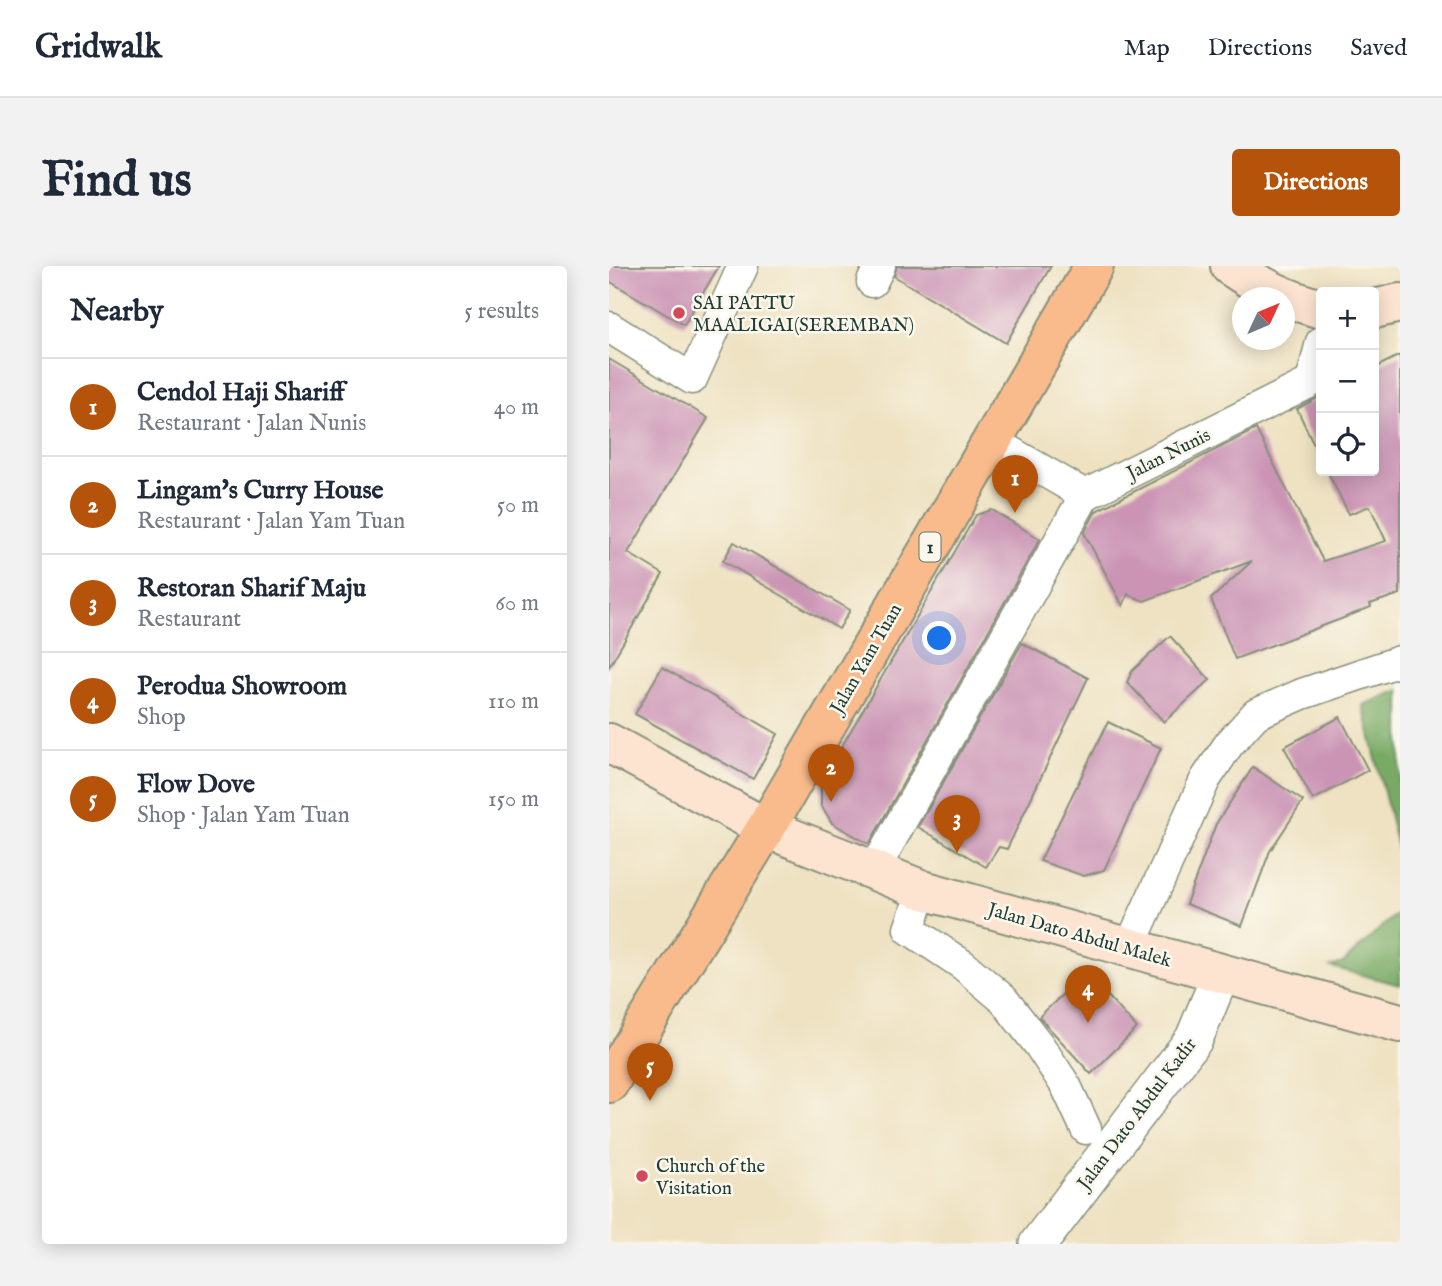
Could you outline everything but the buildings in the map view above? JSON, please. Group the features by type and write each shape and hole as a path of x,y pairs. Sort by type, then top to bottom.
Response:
{"highway":[{"name":"Jalan Yam Tuan","path":"609,1083 766,828 1094,266"}],"main road":[{"path":"1230,266 1263,288 1316,307"},
{"path":"1379,308 1400,303"},
{"name":"Jalan Dato Abdul Malek","path":"609,743 766,828 923,890 1400,1023"}],"street":[{"path":"609,327 692,379 743,266"},
{"name":"Jalan Nunis","path":"1086,495 1311,382 1319,350"},
{"path":"873,872 1086,495 992,441"},
{"path":"1129,948 1205,780 1229,744 1256,714 1302,694 1400,661"},
{"path":"923,890 909,929 963,965 1003,999 1039,1045 1066,1086 1086,1129"},
{"name":"Jalan Dato Abdul Kadir","path":"1038,1244 1194,1039 1221,974"}],"green space":[{"path":"1400,690 1400,859 1363,705"},
{"path":"1400,910 1400,985 1331,967 1343,963"}],"place":[{"name":"SAI PATTU MAALIGAI(SEREMBAN)","path":"679,313"},
{"name":"Cendol Haji Shariff","path":"1015,513"},
{"name":"Lingam's Curry House","path":"831,802"},
{"name":"Restoran Sharif Maju","path":"957,853"},
{"name":"Perodua Showroom","path":"1088,1023"},
{"name":"Flow Dove","path":"650,1101"},
{"name":"Church of the Visitation","path":"642,1176"}]}
